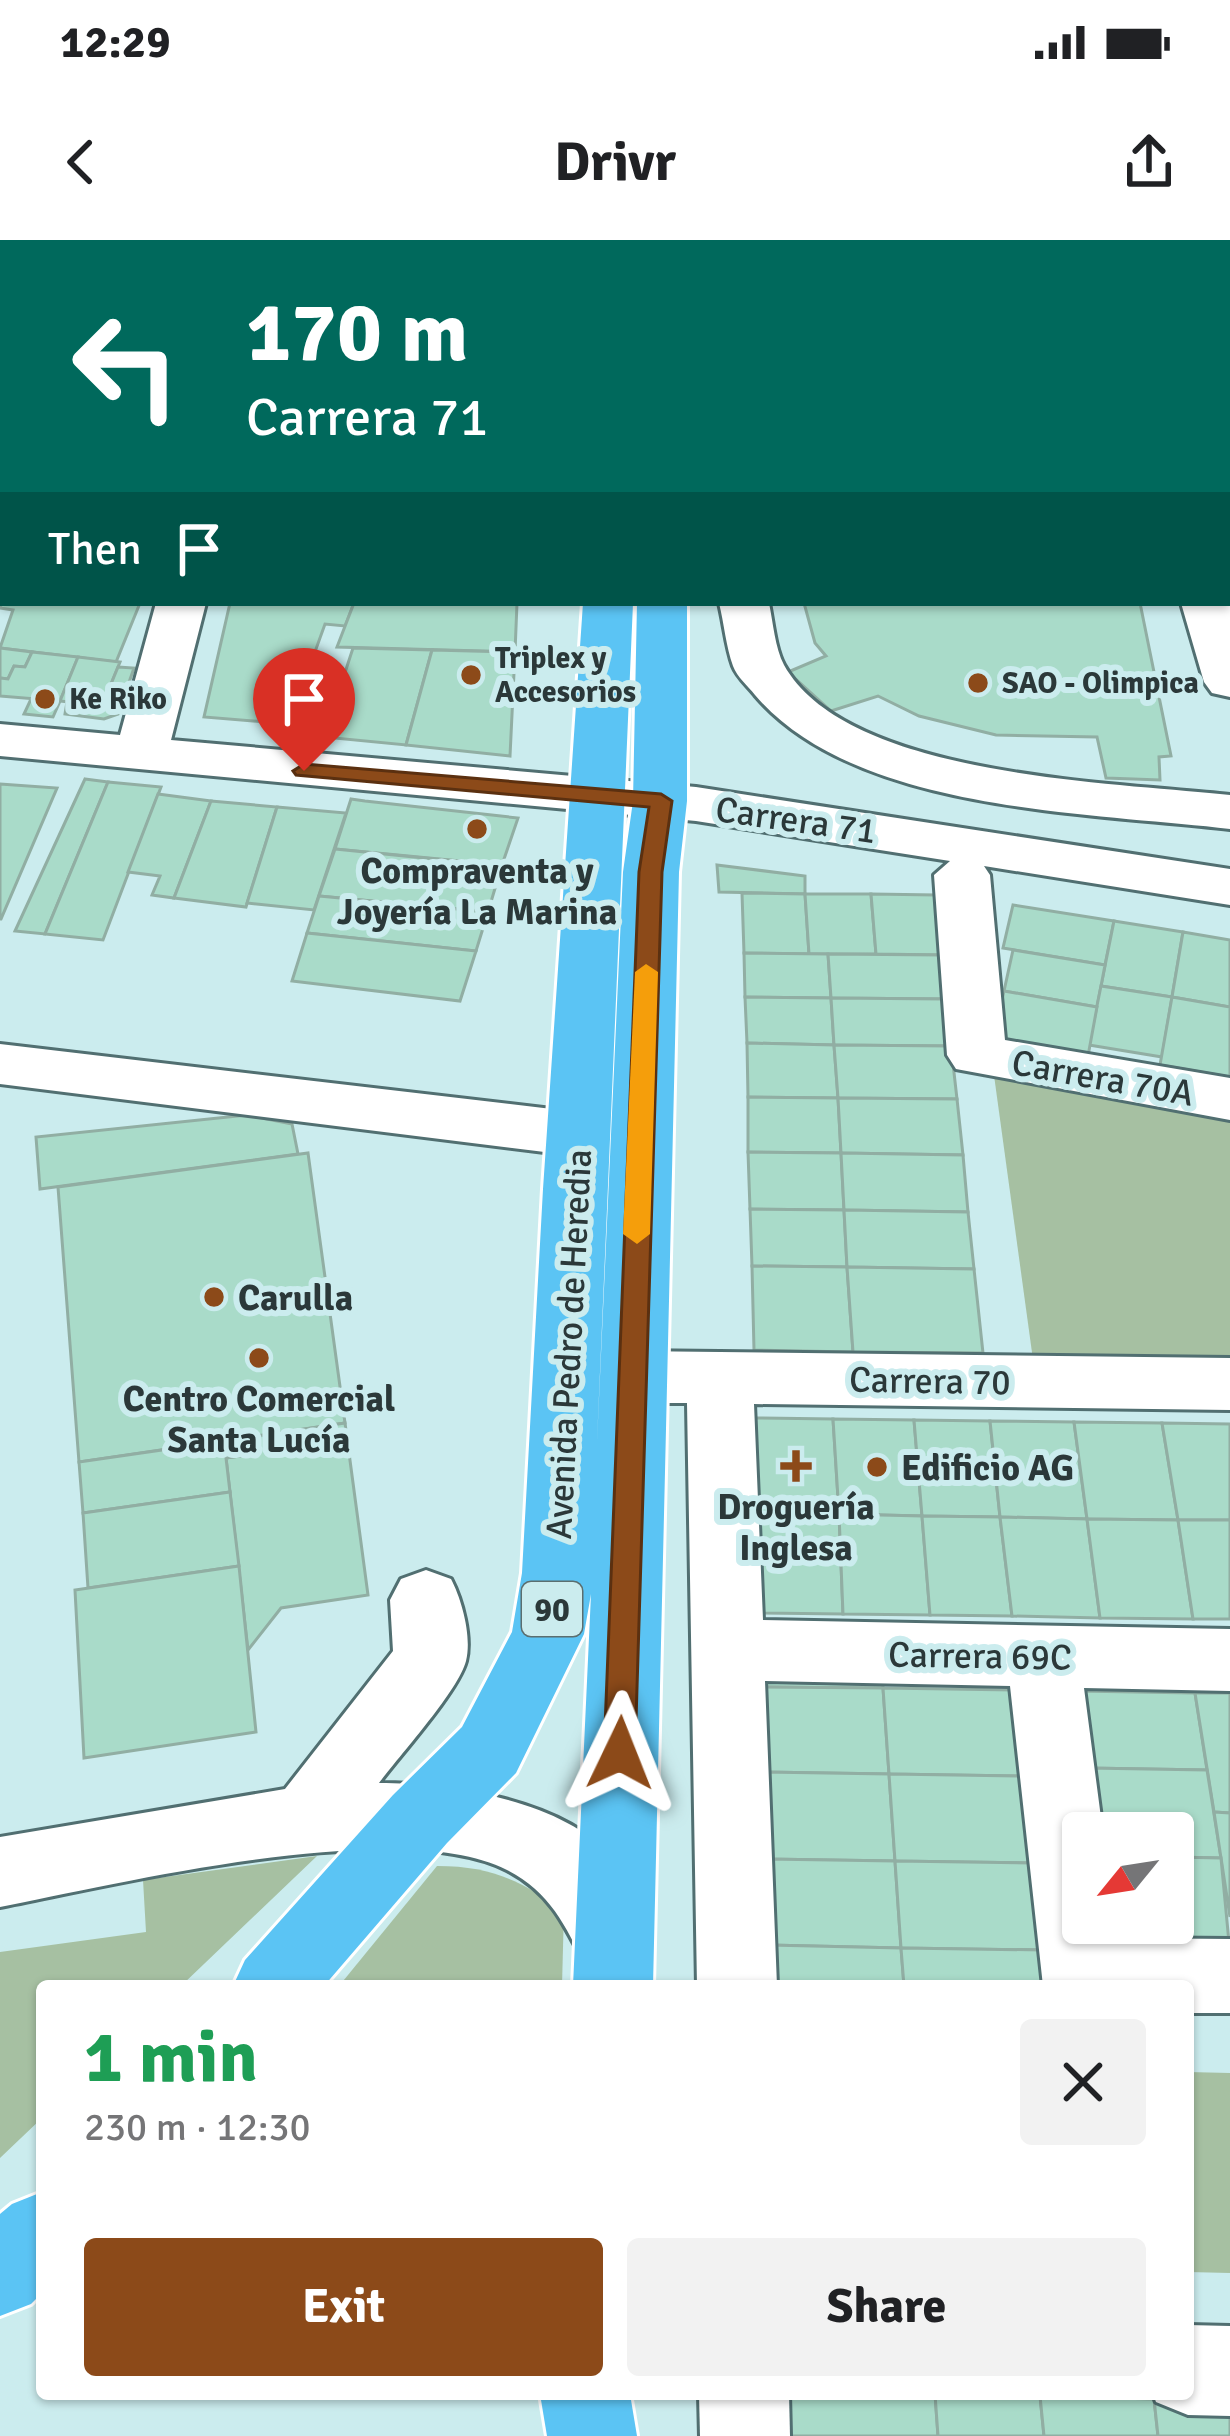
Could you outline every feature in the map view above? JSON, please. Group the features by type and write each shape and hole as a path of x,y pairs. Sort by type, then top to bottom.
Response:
{"highway":[{"name":"Avenida Pedro de Heredia","path":"608,606 627,815 631,1377 614,1964"},
{"name":"Avenida Pedro de Heredia","path":"278,1980 420,1819 489,1750 548,1634 558,1573 577,1134 662,606"},
{"path":"0,2273 36,2240"},
{"path":"587,2400 596,2436"},
{"path":"596,2436 601,2400"}],"street":[{"path":"141,755 181,606"},
{"path":"744,606 757,669 790,706 833,739 900,764 978,781 1230,812"},
{"path":"1207,606 1230,682"},
{"name":"Carrera 71","path":"0,740 963,860 1230,919"},
{"path":"963,860 978,781"},
{"path":"1036,789 1037,855"},
{"path":"1096,864 1101,828 1097,797"},
{"name":"Carrera 71","path":"963,860 1037,855 1230,887"},
{"name":"Carrera 70A","path":"963,860 977,1054 1230,1099"},
{"path":"0,1064 376,1127 577,1134"},
{"name":"Carrera 70","path":"631,1377 1230,1384"},
{"path":"720,1378 737,1980"},
{"path":"307,1819 430,1659 426,1600"},
{"name":"Carrera 69C","path":"730,1650 1230,1660"},
{"path":"1043,1656 1082,1980 1230,1976"},
{"path":"0,1872 307,1819 420,1819 490,1827 542,1849 580,1878 614,1964"},
{"path":"1194,2370 1230,2371"},
{"path":"744,2400 745,2436"}],"green space":[{"path":"993,1068 1230,1108 1230,1370 1034,1367"},
{"path":"317,1856 187,1980 36,1980 36,2124 0,2158 0,1952 146,1932 143,1880"},
{"path":"437,1866 504,1877 564,1909 562,1980 344,1980"},
{"path":"1194,2072 1230,2073 1230,2273 1194,2272"}],"building":[{"path":"139,606 116,662 0,648 13,610 0,608"},
{"path":"229,606 353,606 345,626 325,624 289,724 204,717"},
{"path":"353,606 517,606 515,652 337,647"},
{"name":"SAO - Olimpica","path":"805,606 1141,606 1171,756 1159,757 1160,780 1106,778 1097,737 996,735 919,716 878,696 831,711 788,672 826,656 815,643"},
{"path":"0,648 32,652 25,667 14,666 8,679 0,678"},
{"path":"353,648 432,650 406,745 324,737"},
{"path":"432,650 515,652 510,756 406,745"},
{"path":"32,652 78,657 60,701 0,696 0,678 8,679 14,666 25,667"},
{"path":"78,657 120,662 102,706 60,701"},
{"path":"118,667 134,668 118,714 104,719 65,714 67,702 102,706"},
{"path":"323,683 341,684 324,737 303,735"},
{"path":"31,699 60,701 53,717 24,714"},
{"path":"85,779 108,782 45,934 15,931"},
{"path":"108,782 161,787 103,940 45,934"},
{"path":"0,784 57,788 1,919 0,919"},
{"path":"158,794 211,801 174,898 152,895 160,876 128,872"},
{"path":"351,799 518,818 502,865 335,849"},
{"path":"211,801 277,807 246,907 174,898"},
{"path":"277,807 346,813 314,910 247,903"},
{"path":"335,849 502,865 488,912 319,896"},
{"path":"717,865 805,876 805,894 719,892"},
{"path":"742,893 805,894 809,954 744,953"},
{"path":"805,894 871,894 876,954 809,954"},
{"path":"871,894 936,895 942,955 876,954"},
{"path":"319,896 488,912 476,951 307,933"},
{"path":"1013,905 1114,921 1105,965 1003,948"},
{"path":"1114,921 1183,932 1172,997 1101,986"},
{"path":"1183,932 1230,940 1230,1007 1172,997"},
{"path":"307,933 476,951 460,1001 292,981"},
{"path":"1013,950 1105,965 1097,1007 1004,991"},
{"path":"744,953 828,954 831,998 745,997"},
{"path":"828,954 942,955 946,999 831,998"},
{"path":"1101,986 1172,997 1162,1057 1089,1045"},
{"path":"1004,991 1097,1007 1088,1056 993,1039"},
{"path":"745,997 831,998 834,1045 747,1043"},
{"path":"1172,997 1230,1007 1230,1077 1160,1065"},
{"path":"831,998 946,999 951,1046 834,1045"},
{"path":"747,1043 834,1045 838,1098 748,1097"},
{"path":"834,1045 951,1046 957,1099 838,1098"},
{"path":"748,1097 838,1098 841,1153 748,1152"},
{"path":"838,1098 957,1099 963,1155 841,1153"},
{"path":"247,1115 292,1124 298,1154 40,1189 36,1137"},
{"path":"748,1152 841,1153 844,1210 750,1209"},
{"path":"308,1153 345,1423 79,1462 58,1187"},
{"path":"841,1153 963,1155 968,1212 844,1210"},
{"path":"750,1209 844,1210 847,1267 752,1266"},
{"path":"844,1210 968,1212 974,1269 847,1267"},
{"path":"752,1266 847,1267 853,1352 754,1350"},
{"path":"847,1267 974,1269 983,1353 853,1352"},
{"name":"Droguería Inglesa","path":"755,1418 833,1419 839,1514 758,1513"},
{"name":"Edificio AG","path":"833,1419 914,1420 922,1516 839,1514"},
{"path":"914,1420 990,1421 1000,1517 922,1516"},
{"path":"990,1421 1074,1422 1087,1519 1000,1517"},
{"path":"1074,1422 1162,1423 1178,1520 1087,1519"},
{"path":"345,1423 368,1595 281,1608 248,1650 226,1458 254,1454 252,1437"},
{"path":"1162,1423 1230,1424 1230,1520 1178,1520"},
{"path":"252,1437 254,1454 226,1458 230,1492 83,1513 79,1462"},
{"path":"230,1492 239,1566 88,1588 83,1513"},
{"path":"758,1513 839,1514 843,1614 762,1613"},
{"path":"839,1514 922,1516 930,1615 843,1614"},
{"path":"922,1516 1000,1517 1012,1616 930,1615"},
{"path":"1000,1517 1087,1519 1100,1618 1012,1616"},
{"path":"1087,1519 1178,1520 1193,1619 1100,1618"},
{"path":"1178,1520 1230,1520 1230,1619 1193,1619"},
{"path":"239,1566 256,1732 84,1758 75,1590"},
{"path":"759,1678 882,1679 883,1688 760,1687"},
{"path":"760,1687 883,1688 889,1774 763,1772"},
{"path":"883,1688 1014,1690 1023,1776 889,1774"},
{"path":"1077,1691 1195,1693 1207,1770 1087,1768"},
{"path":"1195,1693 1230,1693 1230,1813 1214,1812"},
{"path":"1087,1768 1207,1770 1221,1858 1194,1857 1194,1812 1092,1812"},
{"path":"763,1772 889,1774 895,1861 766,1859"},
{"path":"889,1774 1023,1776 1033,1863 895,1861"},
{"path":"1214,1812 1230,1813 1230,1917 1221,1858"},
{"path":"1194,1857 1221,1858 1230,1953 1110,1951 1109,1944 1194,1944"},
{"path":"766,1859 895,1861 901,1948 768,1945"},
{"path":"895,1861 1033,1863 1043,1950 901,1948"},
{"path":"768,1945 901,1948 904,1980 770,1980"},
{"path":"901,1948 1043,1950 1046,1980 904,1980"},
{"path":"777,2400 935,2400 938,2436 778,2436"},
{"path":"935,2400 1040,2400 1044,2436 938,2436"},
{"path":"1040,2400 1154,2400 1158,2436 1044,2436"},
{"path":"1154,2400 1230,2401 1230,2436 1158,2436"}],"slow traffic":[{"path":"637,1234 646,972"}],"place":[{"name":"Triplex y Accesorios","path":"471,675"},
{"name":"SAO - Olimpica","path":"978,683"},
{"name":"Ke Riko","path":"45,699"},
{"name":"Compraventa y Joyería La Marina","path":"477,829"},
{"name":"Carulla","path":"214,1297"},
{"name":"Centro Comercial Santa Lucía","path":"259,1358"},
{"name":"Droguería Inglesa","path":"796,1466"},
{"name":"Edificio AG","path":"877,1467"}],"route":[{"path":"304,771 661,801 650,872 620,1753"}]}
